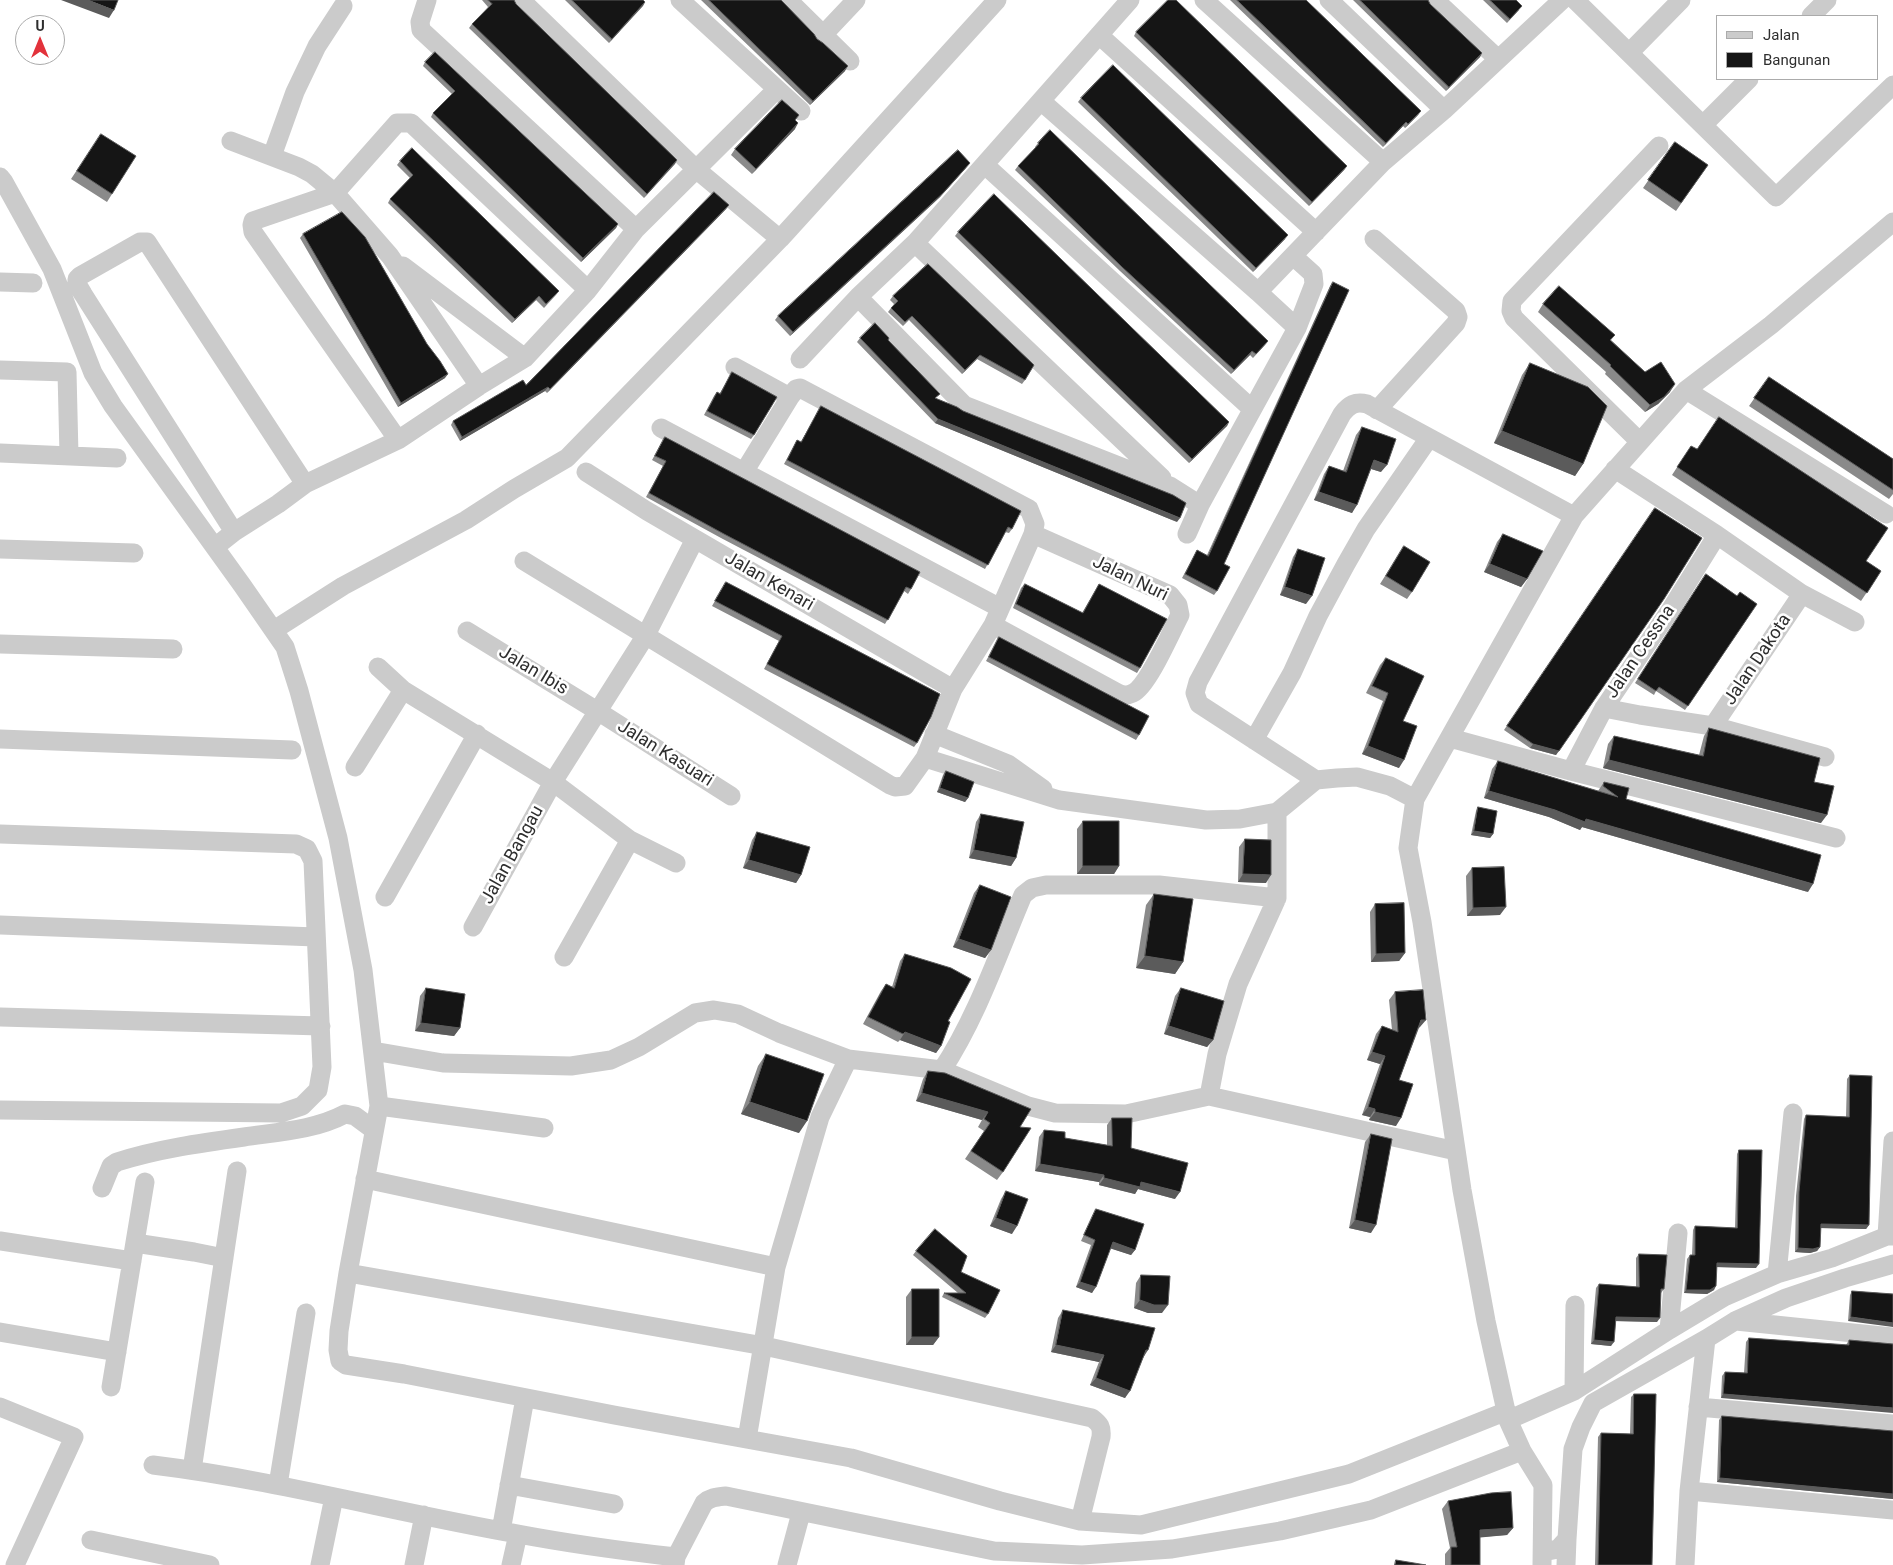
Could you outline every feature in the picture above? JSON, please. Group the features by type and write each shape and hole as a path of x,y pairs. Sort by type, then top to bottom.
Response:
{"street":[{"path":"427,0 420,22 421,30 636,229"},
{"path":"521,0 697,170 780,238"},
{"path":"680,0 801,111"},
{"path":"788,0 850,62"},
{"path":"822,36 856,0"},
{"path":"274,630 342,586 466,520 567,458 780,238 997,0"},
{"path":"800,359 858,297 915,244 1130,0"},
{"path":"1204,0 1383,162"},
{"path":"1329,0 1444,110"},
{"path":"1435,0 1498,59"},
{"path":"1258,292 1383,162 1444,110 1562,0"},
{"path":"1575,0 1776,197 1893,85"},
{"path":"1628,53 1681,0"},
{"path":"1812,15 1827,0"},
{"path":"272,156 295,92 317,46 342,6"},
{"path":"1099,35 1316,232"},
{"path":"1703,125 1748,80"},
{"path":"215,547 305,484 398,440 525,358 588,290 636,229 777,89"},
{"path":"1041,100 1297,328"},
{"path":"398,440 253,232 253,222 335,193 397,123 411,122 588,290"},
{"path":"231,141 298,167 312,174 335,193 390,256 479,386"},
{"path":"1639,441 1514,318 1511,311 1512,301 1659,146"},
{"path":"985,165 1252,409"},
{"path":"0,177 52,269 93,373 113,406 274,630 285,647 299,691 338,838 363,970 379,1106 348,1273 338,1350 340,1361 346,1365 404,1374 851,1458 1000,1501 1080,1521 1141,1525 1349,1474 1513,1430"},
{"path":"1543,1558 1543,1485 1513,1430 1486,1320 1462,1190 1422,922 1408,848 1415,799 1574,516 1686,390 1771,325 1893,222"},
{"path":"1374,238 1456,311 1458,317 1456,324 1377,410"},
{"path":"234,532 83,294 77,284 80,276 140,242 147,242 305,484"},
{"path":"915,244 1170,486"},
{"path":"390,256 525,358"},
{"path":"1188,534 1200,505 1297,328 1314,284 1313,274 1293,256"},
{"path":"0,282 34,282"},
{"path":"858,297 964,405 1170,486 1200,505"},
{"path":"735,367 790,397"},
{"path":"0,370 67,372 70,455"},
{"path":"524,561 890,785 896,788 905,786 925,758 954,689 996,616 1033,534 1035,524 1029,509 800,388 796,389 790,397 744,472"},
{"path":"1686,390 1886,514"},
{"path":"1316,780 1199,704 1196,694 1198,682 1348,406 1359,402 1377,410 1574,516"},
{"path":"661,428 744,472 996,616"},
{"path":"1254,740 1292,673 1318,616 1366,529 1429,438"},
{"path":"0,453 117,458"},
{"path":"1615,469 1717,535 1802,594 1854,622"},
{"name":"Jalan Kenari","path":"586,472 647,511 954,689"},
{"name":"Jalan Nuri","path":"996,616 1118,694 1127,696 1135,693 1145,681 1180,615 1178,605 1170,595 1033,534"},
{"name":"Jalan Cessna","path":"1571,771 1604,708 1671,609 1717,535"},
{"name":"Jalan Bangau","path":"473,927 553,782 646,635 695,539"},
{"path":"0,549 134,553"},
{"name":"Jalan Dakota","path":"1714,726 1802,594"},
{"name":"Jalan Ibis","path":"466,631 599,712"},
{"path":"0,644 173,650"},
{"path":"378,667 403,690 553,782 630,840 676,862"},
{"path":"355,767 403,690"},
{"path":"1604,708 1714,726 1825,757"},
{"name":"Jalan Kasuari","path":"599,712 731,796"},
{"path":"385,897 477,734"},
{"path":"934,734 1008,764 1058,800"},
{"path":"1450,738 1571,771 1836,838"},
{"path":"0,739 292,750"},
{"path":"925,758 1058,800 1206,820 1240,819 1277,812 1316,780 1357,777 1390,786 1415,799"},
{"path":"1210,1096 1218,1054 1238,984 1277,898 1277,812"},
{"path":"0,834 296,844 307,849 313,861 322,1067 318,1090 302,1106 281,1113 0,1110"},
{"path":"564,957 630,840"},
{"path":"942,1070 956,1049 970,1019 1022,895 1032,888 1046,885 1159,885 1277,898"},
{"path":"0,925 316,937"},
{"path":"373,1051 443,1063 571,1066 611,1060 639,1047 695,1013 714,1010 738,1014 848,1059 942,1070 1028,1106 1055,1113 1126,1114 1210,1096 1456,1151"},
{"path":"0,1017 320,1026"},
{"path":"747,1439 776,1267 820,1117 848,1059"},
{"path":"379,1106 544,1128"},
{"path":"1777,1274 1793,1113"},
{"path":"102,1188 111,1166 116,1162 186,1145 271,1134 332,1121 345,1114 355,1116 374,1130"},
{"path":"153,1465 278,1485 509,1533 603,1557 676,1561 704,1503 709,1499 726,1496 801,1513 994,1551 1082,1555 1172,1549 1280,1531 1371,1510 1513,1430 1724,1297 1777,1274 1832,1258 1890,1236 1893,1141"},
{"path":"192,1470 237,1171"},
{"path":"365,1179 776,1267"},
{"path":"111,1387 145,1182"},
{"path":"1669,1330 1678,1233"},
{"path":"0,1242 133,1252 194,1252 224,1258"},
{"path":"1566,1565 1573,1449 1593,1403 1706,1340 1735,1320 1786,1298 1893,1264"},
{"path":"348,1273 764,1346 1092,1418 1100,1423 1102,1429 1080,1521"},
{"path":"1574,1391 1575,1305"},
{"path":"278,1485 306,1313"},
{"path":"1735,1320 1893,1336"},
{"path":"0,1332 117,1352"},
{"path":"1685,1565 1689,1491 1706,1340"},
{"path":"511,1565 509,1485 525,1398"},
{"path":"0,1407 74,1437 15,1565"},
{"path":"1698,1407 1893,1424"},
{"path":"509,1485 614,1504"},
{"path":"1689,1491 1893,1510"},
{"path":"320,1565 334,1497"},
{"path":"787,1565 801,1513"},
{"path":"414,1565 424,1515"},
{"path":"1543,1558 1558,1549 1567,1539"},
{"path":"92,1540 210,1565"}],"building":[{"path":"88,0 118,0 114,10"},
{"path":"488,0 514,0 677,160 647,194 472,24 492,4"},
{"path":"572,0 643,0 645,2 612,39"},
{"path":"709,0 781,0 817,39 848,66 813,101"},
{"path":"1168,0 1176,0 1347,166 1312,202 1136,32"},
{"path":"1237,0 1306,0 1421,111 1408,124 1406,122 1386,143"},
{"path":"1360,0 1428,0 1482,53 1449,87"},
{"path":"1490,0 1516,0 1522,6 1510,19"},
{"path":"435,52 618,224 583,258 433,113 455,91 425,62"},
{"path":"1113,65 1288,235 1256,268 1081,98"},
{"path":"782,100 799,115 795,120 798,123 756,169 735,149"},
{"path":"1050,130 1268,341 1256,354 1252,351 1234,370 1122,267 1018,166"},
{"path":"101,134 136,156 112,194 77,171"},
{"path":"1675,142 1708,165 1681,203 1648,180"},
{"path":"412,148 559,291 546,304 539,296 515,319 390,199 413,175 400,161"},
{"path":"958,150 970,163 943,193 793,332 778,316"},
{"path":"714,192 729,205 550,389 548,387 462,437 453,421 523,380 526,385"},
{"path":"994,194 1229,422 1192,459 958,232"},
{"path":"342,212 365,237 427,344 448,374 401,403 303,234"},
{"path":"928,264 1034,365 1025,380 980,355 965,370 912,316 905,322 891,308 898,301 893,296"},
{"path":"1333,282 1349,290 1224,564 1230,567 1217,591 1185,574 1197,550 1208,556"},
{"path":"1559,286 1615,335 1610,340 1645,372 1661,362 1675,384 1664,397 1650,405 1611,365 1543,304"},
{"path":"875,323 889,338 888,340 940,394 935,398 1173,495 1186,503 1180,518 938,419 860,338"},
{"path":"1530,363 1588,387 1607,406 1583,464 1502,431"},
{"path":"732,372 777,397 754,435 707,411 717,392 720,394"},
{"path":"1769,377 1893,459 1893,490 1754,398"},
{"path":"821,406 1021,511 1012,529 1008,527 988,565 787,460 797,440 801,442"},
{"path":"1719,417 1888,528 1866,561 1881,571 1867,593 1677,467 1691,446 1697,449"},
{"path":"1362,427 1396,439 1387,465 1374,460 1357,505 1319,492 1329,466 1346,472"},
{"path":"665,437 920,572 911,589 906,587 888,620 649,493 666,461 655,456"},
{"path":"1655,508 1702,538 1664,599 1559,751 1533,744 1507,726"},
{"path":"1503,534 1543,551 1527,579 1490,564"},
{"path":"1404,546 1430,562 1412,592 1386,576"},
{"path":"1298,549 1325,558 1312,596 1285,587"},
{"path":"1706,574 1737,596 1740,592 1757,604 1688,706 1659,687 1656,691 1638,679"},
{"path":"726,582 940,694 931,717 917,743 767,664 782,636 715,601"},
{"path":"1025,584 1083,613 1099,584 1167,619 1140,668 1016,604"},
{"path":"999,637 1149,716 1139,735 989,657"},
{"path":"1386,658 1424,676 1403,721 1417,726 1404,760 1368,746 1388,693 1372,686"},
{"path":"1709,728 1820,758 1814,782 1834,786 1827,815 1609,760 1614,736 1703,756"},
{"path":"1498,761 1618,797 1603,786 1604,782 1629,788 1626,799 1821,855 1813,884 1586,819 1585,822 1555,810 1489,791"},
{"path":"946,771 974,782 968,798 940,788"},
{"path":"1478,807 1497,811 1493,834 1474,831"},
{"path":"981,814 1024,822 1016,858 974,850"},
{"path":"1083,821 1119,821 1119,866 1083,866"},
{"path":"757,832 810,847 801,875 749,860"},
{"path":"1245,839 1271,840 1271,875 1243,874"},
{"path":"1504,867 1506,907 1473,908 1472,868"},
{"path":"980,885 1011,897 991,950 959,939"},
{"path":"1154,894 1193,899 1183,962 1145,956"},
{"path":"1404,903 1405,953 1376,954 1375,904"},
{"path":"905,954 951,968 971,979 948,1021 950,1022 941,1046 905,1032 903,1034 868,1017 886,984 894,988"},
{"path":"426,988 465,994 460,1028 421,1023"},
{"path":"1181,988 1224,1001 1213,1040 1169,1026"},
{"path":"1423,990 1426,1020 1421,1020 1399,1080 1413,1084 1401,1118 1375,1112 1375,1109 1368,1107 1385,1056 1372,1052 1382,1026 1398,1032 1395,992"},
{"path":"766,1054 824,1074 807,1121 750,1102"},
{"path":"928,1071 945,1073 1031,1109 1020,1127 1031,1128 1003,1172 971,1151 990,1123 984,1119 988,1112 922,1093"},
{"path":"1850,1075 1872,1076 1869,1225 1821,1224 1820,1247 1813,1249 1798,1248 1799,1192 1806,1115 1849,1117"},
{"path":"1112,1118 1132,1118 1131,1148 1188,1163 1180,1192 1141,1182 1140,1187 1104,1178 1104,1175 1040,1164 1044,1130 1065,1132 1065,1138 1112,1146"},
{"path":"1371,1134 1392,1139 1376,1225 1355,1220"},
{"path":"1739,1150 1762,1150 1759,1264 1717,1263 1716,1286 1710,1290 1686,1290 1690,1255 1695,1255 1695,1226 1737,1228"},
{"path":"1006,1191 1028,1199 1017,1226 996,1218"},
{"path":"1096,1209 1144,1224 1135,1250 1113,1242 1096,1287 1080,1282 1095,1240 1084,1235"},
{"path":"935,1229 967,1256 961,1272 1000,1290 988,1314 944,1293 966,1293 916,1251"},
{"path":"1639,1254 1667,1255 1664,1289 1661,1289 1660,1318 1616,1317 1614,1342 1594,1340 1599,1284 1639,1287"},
{"path":"1141,1275 1170,1276 1168,1305 1154,1305 1140,1300"},
{"path":"912,1289 939,1289 939,1337 912,1337"},
{"path":"1852,1291 1893,1294 1893,1323 1851,1317"},
{"path":"1063,1310 1155,1328 1148,1350 1146,1350 1130,1391 1096,1378 1104,1355 1056,1345"},
{"path":"1749,1338 1849,1345 1849,1340 1893,1344 1893,1408 1723,1394 1725,1372 1747,1373"},
{"path":"1634,1394 1656,1394 1652,1565 1598,1565 1601,1433 1633,1434"},
{"path":"1722,1416 1893,1431 1893,1494 1720,1478"},
{"path":"1511,1492 1513,1528 1480,1530 1480,1565 1451,1565 1451,1547 1457,1547 1448,1501 1491,1493"},
{"path":"1396,1560 1426,1565 1395,1565"}]}
